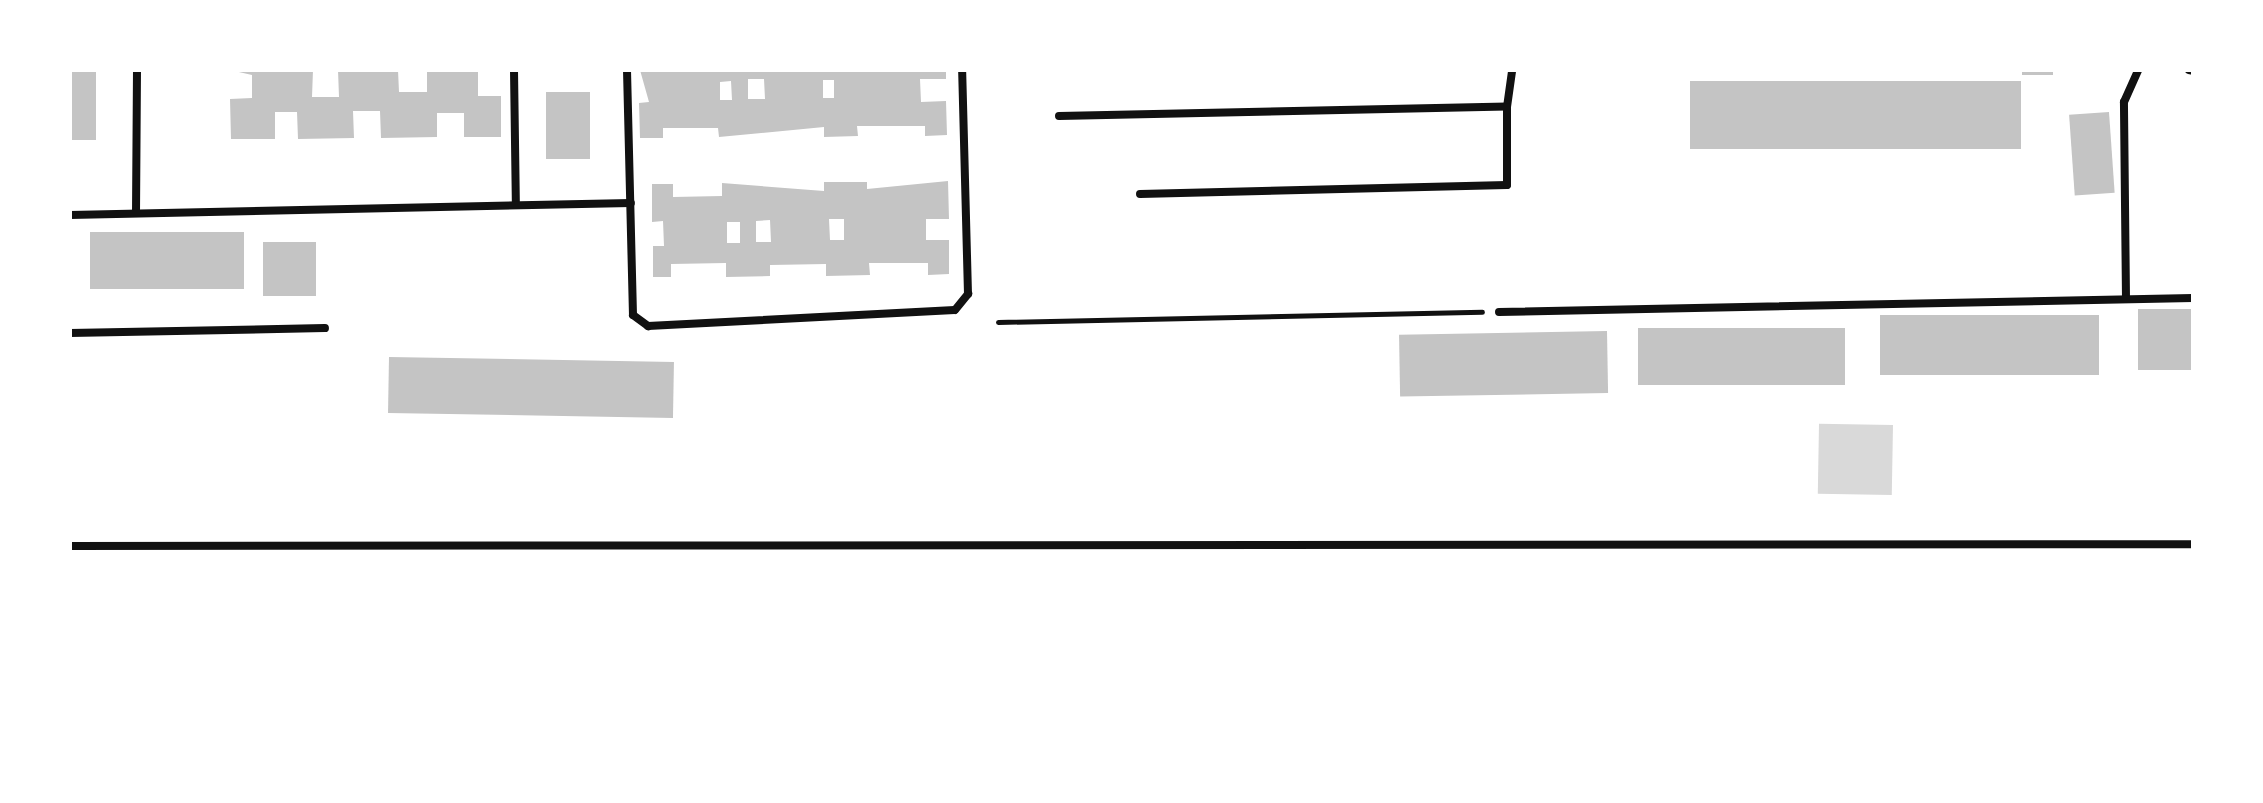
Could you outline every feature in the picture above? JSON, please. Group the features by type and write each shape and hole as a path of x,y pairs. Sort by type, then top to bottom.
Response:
{"street":[{"path":"136,213 137,70"},
{"path":"514,70 516,205"},
{"path":"627,70 633,315 648,326 955,310 968,294 962,70"},
{"path":"1140,194 1507,185 1507,107 1512,70"},
{"path":"2126,299 2124,102 2138,70"},
{"path":"1059,116 1507,107"},
{"path":"70,215 631,203"},
{"path":"1499,312 2193,298"},
{"path":"70,333 325,328"},
{"path":"70,546 2193,544"}],"path":[{"path":"998,322 1499,312"}],"shaded area":[{"path":"1819,424 1893,425 1892,495 1818,494"}],"building":[{"path":"70,70 96,70 96,140 70,140"},
{"path":"230,70 313,70 312,97 339,97 338,70 398,70 399,92 427,92 427,70 478,70 478,96 501,96 501,137 464,137 464,113 437,113 437,137 381,138 380,111 353,111 354,138 298,139 297,112 275,112 275,139 231,139 230,99 252,98 252,75"},
{"path":"640,70 946,70 946,79 920,79 921,102 946,101 947,135 925,136 925,126 857,126 858,136 824,137 824,127 719,137 718,128 663,128 663,138 640,138 639,103 649,102","holes":["748,79 764,79 765,99 748,99","823,80 834,80 834,98 823,98","731,81 732,100 720,100 720,82"]},
{"path":"2022,70 2053,70 2053,75 2022,75"},
{"path":"1690,81 2021,81 2021,149 1690,149"},
{"path":"546,92 590,92 590,159 546,159"},
{"path":"2109,112 2115,193 2075,196 2069,115"},
{"path":"948,181 949,219 926,219 926,240 949,240 949,274 928,275 928,263 869,263 870,275 826,276 826,264 770,265 770,276 726,277 726,263 671,264 671,277 653,277 653,246 664,246 663,221 652,222 652,184 673,184 673,197 722,196 722,183 824,191 824,182 867,182 867,189","holes":["829,219 844,219 844,240 830,240","770,220 771,242 756,242 756,221","727,222 740,222 740,243 727,243"]},
{"path":"90,232 244,232 244,289 90,289"},
{"path":"263,242 316,242 316,296 263,296"},
{"path":"2138,309 2193,309 2193,370 2138,370"},
{"path":"1880,315 2099,315 2099,375 1880,375"},
{"path":"1638,328 1845,328 1845,385 1638,385"},
{"path":"1607,331 1608,393 1400,397 1399,335"},
{"path":"389,357 674,362 673,418 388,413"}]}
